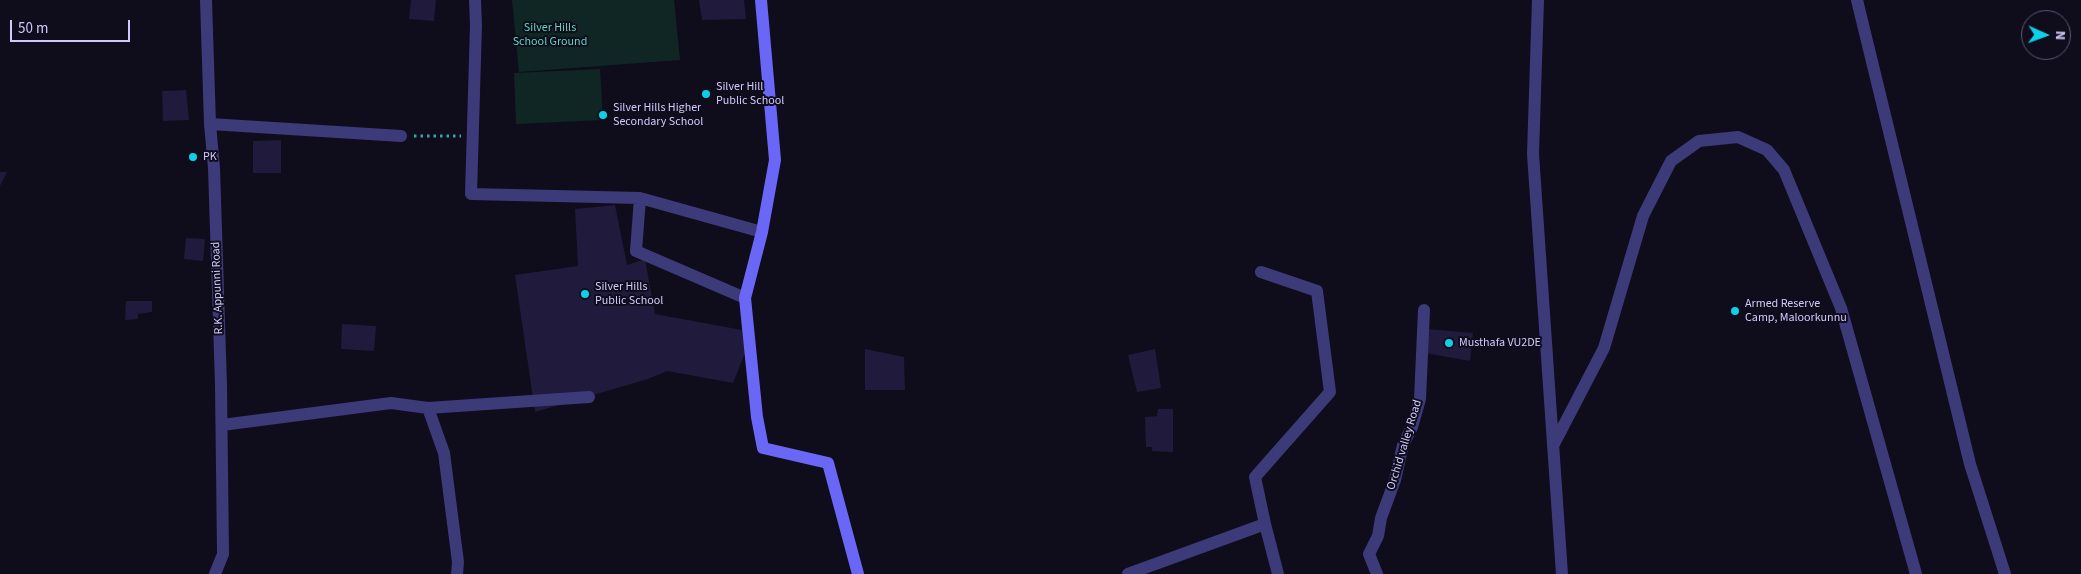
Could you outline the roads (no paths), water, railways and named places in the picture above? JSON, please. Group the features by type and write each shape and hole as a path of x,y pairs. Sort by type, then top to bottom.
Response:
{"street":[{"name":"R.K. Appunni Road","path":"206,0 210,124 214,168 222,425 223,554 219,573"},
{"path":"474,0 476,25 471,194 640,198 762,232"},
{"path":"761,0 775,160 762,232 745,298 757,417 763,448 828,463 858,574"},
{"path":"1538,0 1534,154 1562,574"},
{"path":"1857,0 1970,464 2005,574"},
{"path":"210,124 401,136"},
{"path":"1554,444 1604,348 1643,216 1672,161 1699,141 1738,137 1767,150 1784,170 1841,308 1916,574"},
{"path":"640,198 636,251 745,298"},
{"path":"1261,272 1317,292 1330,392 1255,477 1278,574"},
{"name":"Orchid valley Road","path":"1378,574 1369,554 1378,536 1381,518 1395,480 1403,445 1412,427 1420,399 1424,310"},
{"path":"222,425 391,403 428,408 589,397"},
{"path":"428,408 444,453 458,562 457,574"},
{"path":"1128,574 1265,524"}],"place":[{"name":"Silver Hill Public School","path":"706,94"},
{"name":"Silver Hills Higher Secondary School","path":"603,115"},
{"name":"PK","path":"193,157"},
{"name":"Silver Hills Public School","path":"585,294"},
{"name":"Armed Reserve Camp, Maloorkunnu","path":"1735,311"},
{"name":"Musthafa VU2DE","path":"1449,343"}],"park label":[{"name":"Silver Hills School Ground","path":"550,35"}]}
